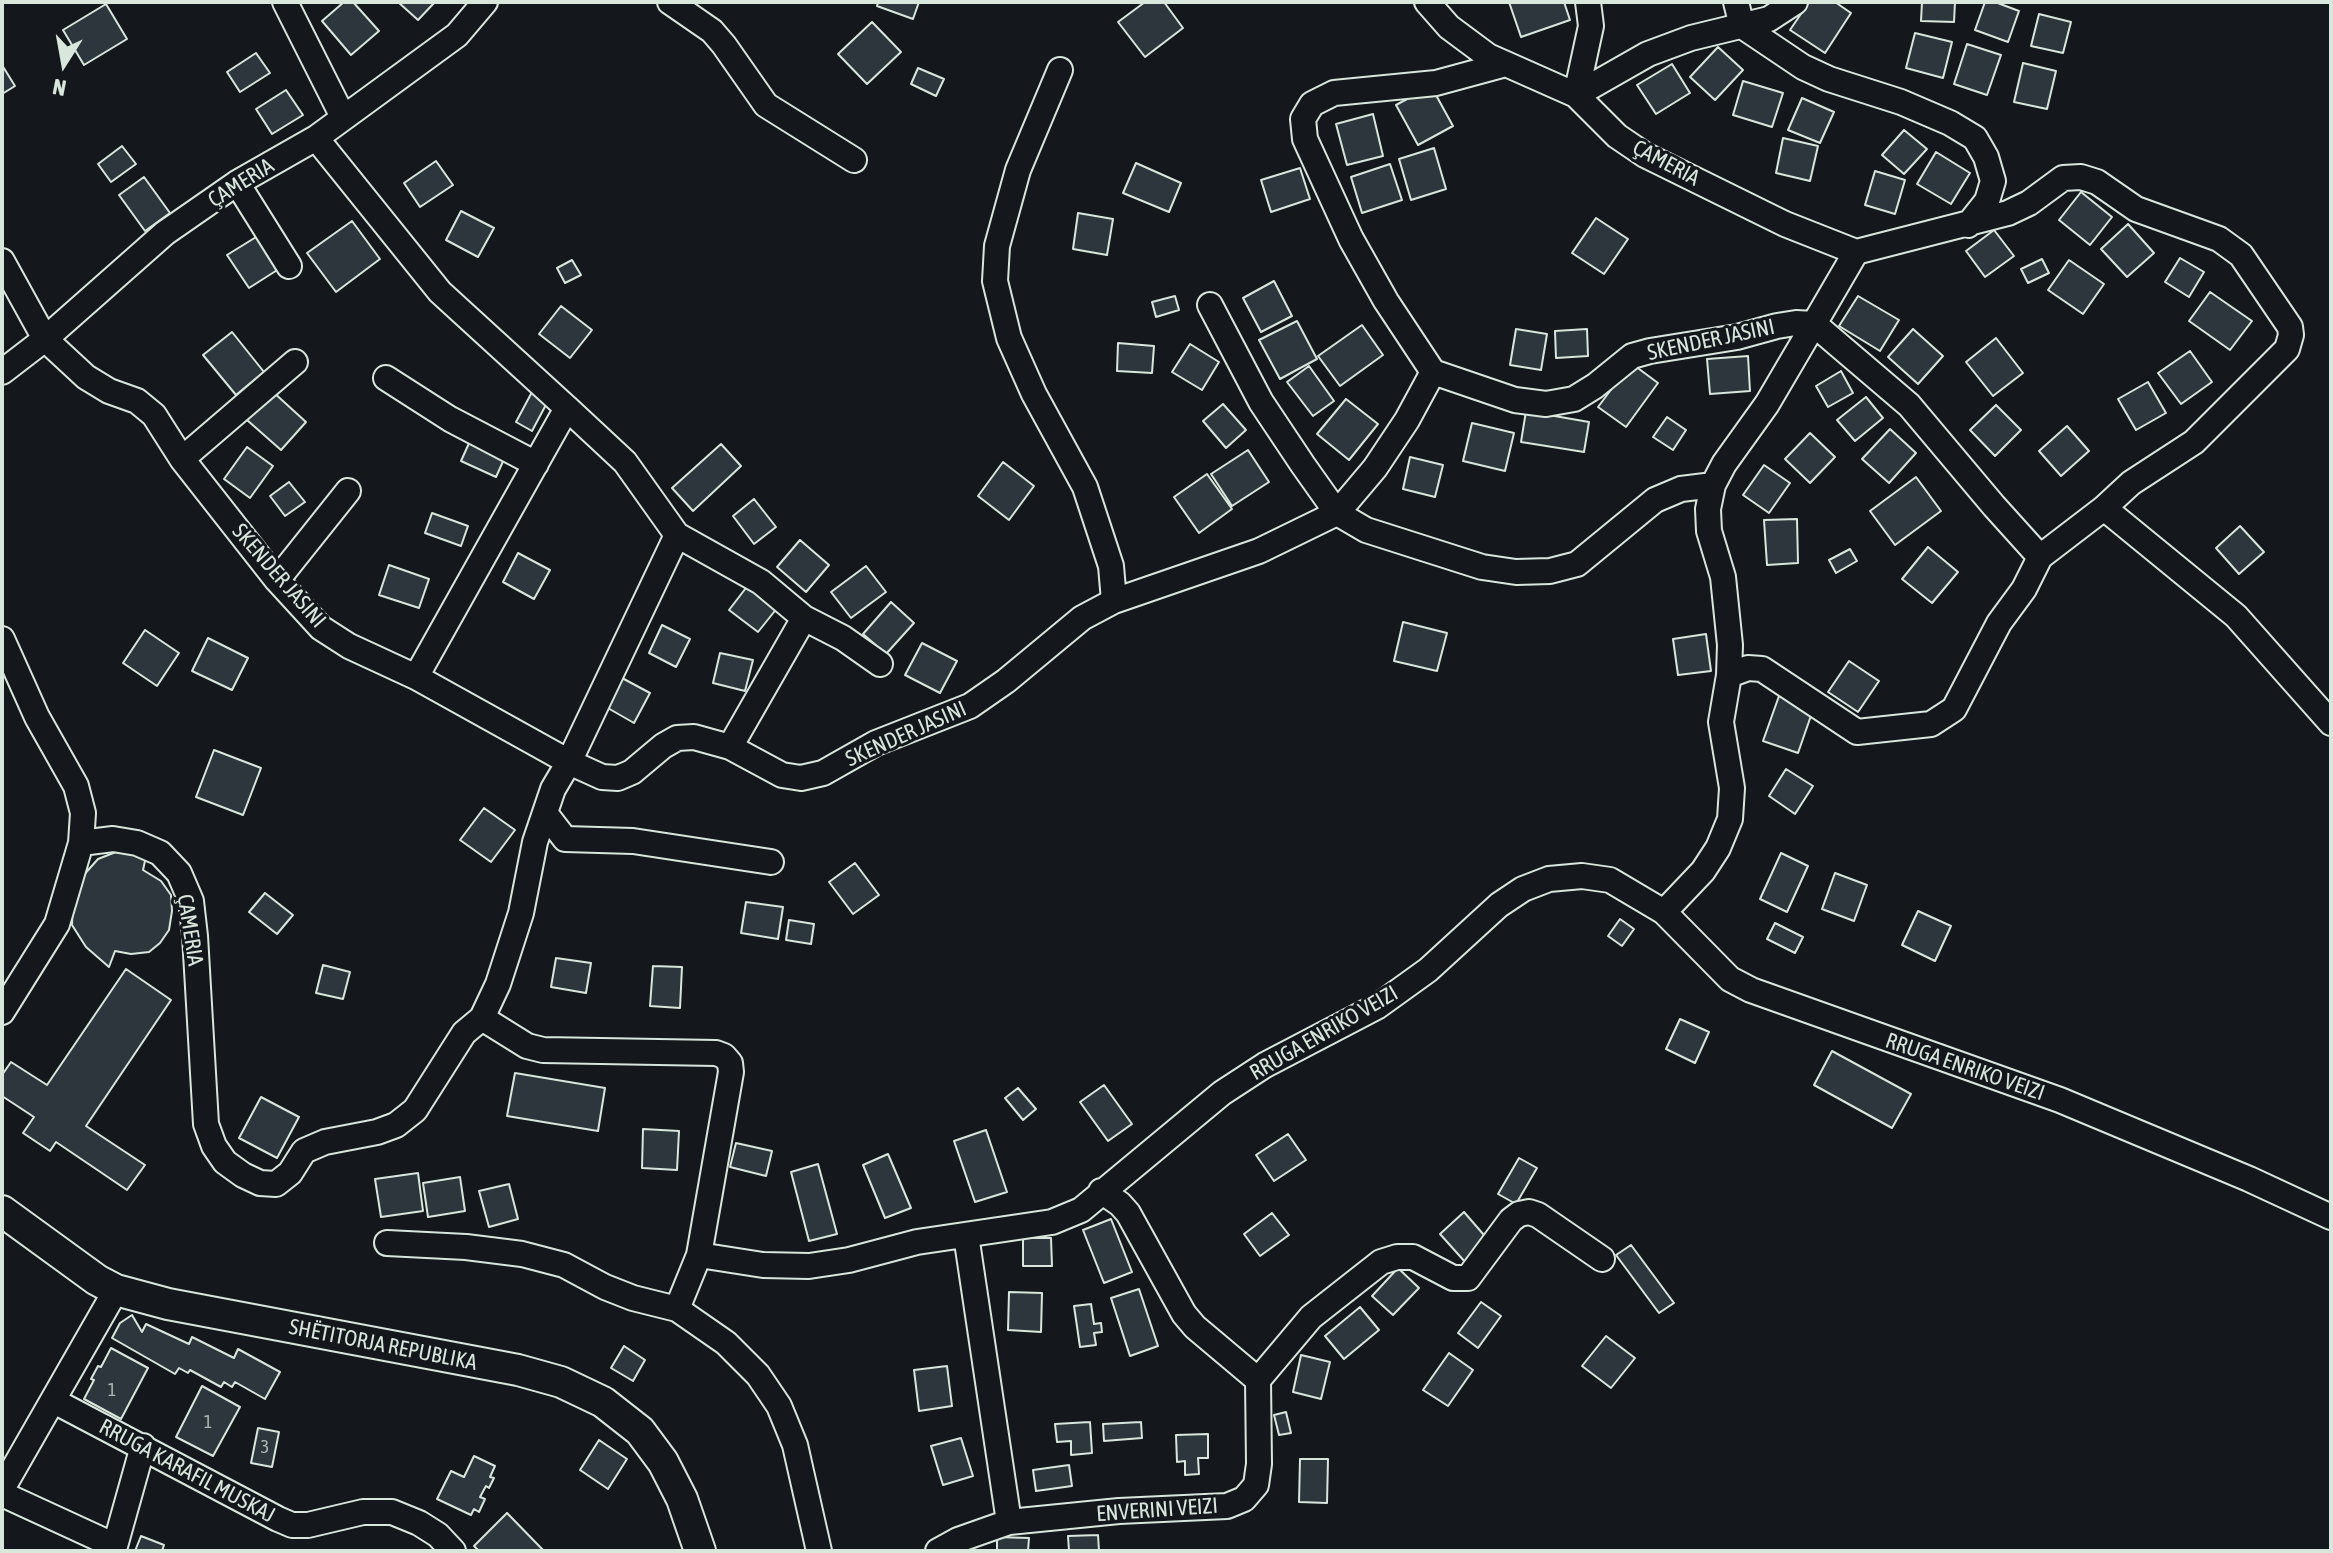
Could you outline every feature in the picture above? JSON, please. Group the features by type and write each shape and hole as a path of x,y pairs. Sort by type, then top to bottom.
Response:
{"main road":[{"name":"SHËTITORJA REPUBLIKA","path":"2,1211 97,1280 116,1290 168,1304 518,1370 561,1382 603,1402 640,1431 663,1462 682,1499 700,1551"}],"street":[{"path":"285,2 343,117"},
{"name":"ÇAMERIA","path":"2,372 45,339 165,233 237,183 316,138 457,35 485,2"},
{"path":"670,2 712,31 766,105 854,160"},
{"path":"1427,2 1467,43 1576,95"},
{"path":"1576,95 1591,26 1588,2"},
{"path":"1736,2 1742,26 1816,73 1926,112 1975,138 1986,157 1993,181 1987,201 1968,225"},
{"path":"1576,95 1648,54 1691,38 1769,19 1795,2"},
{"path":"1433,372 1386,301 1351,239 1305,139 1303,119 1312,104 1334,93 1436,83 1506,64"},
{"path":"1060,70 1018,170 997,246 995,281 1015,352 1034,394 1085,487 1111,566 1114,601"},
{"name":"ÇAMERIA","path":"1576,95 1617,136 1645,155 1785,224 1856,252"},
{"path":"316,138 440,292 625,462 677,535 761,582 804,618 843,638 880,664"},
{"path":"1664,912 1703,871 1718,848 1730,819 1732,788 1721,722 1729,675 1730,645 1723,577 1709,531 1708,509 1713,485 1724,464 1767,404 1856,252 2008,213 2029,203 2063,178 2097,182 2136,209 2231,245 2241,255 2290,327 2287,349 2194,442 2131,483 2040,557 2024,589 1999,623 1954,709 1931,724 1857,732 1762,669 1748,668 1729,675"},
{"path":"237,183 289,266"},
{"name":"SKENDER JASINI","path":"2,261 45,339 86,377 109,391 137,401 154,415 182,459 277,580 321,628 349,646 416,677 569,762 602,777 618,778 632,772 677,738 694,737 730,747 782,775 801,778 823,773 876,743 970,706 1006,681 1082,618 1114,601 1259,551 1337,513 1375,468 1407,420 1433,372 1515,400 1546,404 1574,399 1632,356 1737,337 1777,326 1814,324"},
{"path":"1210,305 1261,402 1337,513 1366,530 1482,567 1516,572 1550,571 1577,564 1655,500 1681,489 1713,485"},
{"path":"1814,324 1909,405 2040,557"},
{"path":"182,459 295,362"},
{"path":"386,378 450,419 536,464"},
{"path":"416,677 567,408"},
{"path":"277,580 348,491"},
{"path":"2104,508 2236,616 2331,723"},
{"path":"677,535 569,762 553,789 535,842 521,913 498,984 482,1018 527,1046 543,1050 716,1053 730,1063 731,1072 699,1255 677,1309"},
{"path":"730,747 804,618"},
{"path":"2,639 37,717 76,786 83,813 81,843 57,924 2,1012"},
{"path":"545,813 565,839"},
{"name":"ÇAMERIA","path":"81,843 113,839 137,843 160,853 179,873 191,901 195,936 206,1124 214,1146 225,1162 260,1183 276,1184 290,1173 304,1151 325,1142 396,1125 415,1110 464,1033 482,1018"},
{"path":"535,842 565,839 633,841 771,862"},
{"name":"RRUGA ENRIKO VEIZI","path":"699,1255 763,1265 809,1266 849,1260 917,1242 1052,1222 1081,1210 1222,1093 1265,1065 1378,1006 1415,979 1499,905 1523,889 1549,879 1582,876 1610,880 1664,912 1730,979 1751,990 2060,1100 2331,1217"},
{"path":"1101,1191 1128,1213 1189,1321 1258,1380 1311,1317 1381,1262 1397,1257 1413,1257 1453,1278 1468,1278 1511,1220 1529,1212 1602,1259"},
{"path":"966,1235 1009,1522"},
{"path":"387,1243 466,1247 522,1254 564,1265 633,1298 677,1309 726,1343 758,1375 779,1406 795,1445 819,1551"},
{"path":"116,1290 2,1492 115,1546 143,1446"},
{"name":"ENVERINI VEIZI","path":"938,1551 958,1540 1009,1522 1119,1511 1227,1506 1244,1499 1256,1485 1259,1464 1258,1380"},
{"name":"RRUGA KARAFIL MUSKAJ","path":"54,1401 292,1525 308,1525 363,1512 392,1512 438,1535 453,1551"}],"building":[{"path":"344,2 353,2 379,31 351,55 322,21"},
{"path":"398,2 435,2 418,20"},
{"path":"878,2 919,2 913,19 877,6"},
{"path":"1145,2 1164,2 1183,28 1145,57 1118,22"},
{"path":"1509,2 1564,2 1570,20 1521,37"},
{"path":"1809,2 1835,2 1851,13 1825,53 1790,30"},
{"path":"1922,2 1955,2 1954,22 1921,21"},
{"path":"1985,2 1995,2 2019,11 2008,42 1975,30"},
{"path":"106,4 127,39 84,65 63,30"},
{"path":"2039,14 2071,22 2063,53 2031,46"},
{"path":"872,22 901,52 867,84 838,54"},
{"path":"1915,33 1952,42 1943,78 1906,68"},
{"path":"1967,44 2001,55 1987,95 1954,84"},
{"path":"1718,47 1743,70 1715,100 1690,77"},
{"path":"256,53 270,73 240,92 227,72"},
{"path":"2023,63 2056,71 2047,109 2014,102"},
{"path":"1672,64 1690,93 1656,114 1637,85"},
{"path":"2,65 15,86 2,94"},
{"path":"918,68 944,79 936,96 911,84"},
{"path":"1743,81 1783,93 1772,127 1733,115"},
{"path":"1431,86 1453,126 1418,145 1396,105"},
{"path":"286,90 303,115 272,134 256,109"},
{"path":"1802,98 1834,112 1820,143 1788,130"},
{"path":"1373,114 1383,156 1347,165 1336,124"},
{"path":"1904,130 1927,149 1904,174 1882,155"},
{"path":"1783,138 1818,146 1810,181 1776,173"},
{"path":"122,146 136,164 111,182 98,164"},
{"path":"1434,148 1446,189 1411,200 1399,159"},
{"path":"1936,152 1970,173 1951,204 1917,184"},
{"path":"436,161 453,185 420,207 404,183"},
{"path":"1136,163 1181,183 1169,212 1123,193"},
{"path":"1390,164 1402,200 1362,213 1351,177"},
{"path":"1300,168 1310,199 1271,212 1261,180"},
{"path":"1875,171 1905,180 1895,214 1865,205"},
{"path":"144,177 170,213 145,231 119,195"},
{"path":"2081,192 2112,217 2090,245 2059,220"},
{"path":"461,211 494,228 478,257 446,240"},
{"path":"1078,213 1113,219 1107,255 1073,249"},
{"path":"1596,218 1628,239 1604,274 1572,253"},
{"path":"352,221 380,259 336,292 307,253"},
{"path":"2128,224 2154,253 2127,277 2101,249"},
{"path":"1994,230 2014,256 1985,277 1966,251"},
{"path":"261,234 282,267 249,288 227,255"},
{"path":"2180,258 2204,272 2189,297 2165,282"},
{"path":"2042,259 2049,273 2028,283 2021,269"},
{"path":"572,260 581,275 565,283 557,268"},
{"path":"2069,260 2104,284 2083,314 2048,290"},
{"path":"1274,281 1292,316 1261,332 1243,298"},
{"path":"2210,292 2252,321 2230,350 2189,321"},
{"path":"1175,296 1179,310 1156,317 1152,302"},
{"path":"1858,296 1899,320 1880,351 1839,326"},
{"path":"561,306 592,330 570,358 539,334"},
{"path":"1297,321 1317,359 1280,379 1259,340"},
{"path":"1362,325 1383,355 1340,386 1318,356"},
{"path":"1516,329 1547,334 1541,370 1510,365"},
{"path":"1587,329 1588,356 1556,358 1555,331"},
{"path":"1913,329 1943,356 1918,384 1888,357"},
{"path":"232,332 264,372 236,395 203,355"},
{"path":"1996,338 2023,373 1993,396 1966,362"},
{"path":"1118,343 1154,346 1152,373 1117,371"},
{"path":"1190,344 1219,362 1202,390 1172,372"},
{"path":"2190,351 2212,382 2181,404 2158,373"},
{"path":"1748,356 1750,391 1710,394 1707,359"},
{"path":"1631,363 1658,383 1626,427 1598,407"},
{"path":"1309,366 1334,401 1313,416 1287,382"},
{"path":"1841,371 1853,393 1828,407 1816,386"},
{"path":"2148,382 2166,413 2136,430 2118,399"},
{"path":"272,391 306,422 281,450 247,420"},
{"path":"532,392 548,401 532,431 516,422"},
{"path":"1866,397 1883,418 1855,441 1837,420"},
{"path":"1346,399 1378,424 1349,460 1317,434"},
{"path":"1223,404 1246,430 1226,448 1203,421"},
{"path":"1996,405 2021,430 1995,456 1970,430"},
{"path":"1526,411 1589,422 1584,452 1521,442"},
{"path":"1667,417 1686,430 1673,450 1653,437"},
{"path":"1472,423 1514,433 1505,471 1463,461"},
{"path":"2067,426 2089,451 2061,476 2039,451"},
{"path":"1890,429 1916,453 1889,483 1862,459"},
{"path":"1810,433 1835,457 1810,483 1785,459"},
{"path":"470,441 505,457 496,477 461,461"},
{"path":"721,444 741,466 693,511 672,488"},
{"path":"247,447 273,466 250,498 224,479"},
{"path":"1248,450 1269,482 1232,506 1211,474"},
{"path":"1410,457 1443,465 1435,497 1403,489"},
{"path":"1003,462 1034,486 1009,520 978,496"},
{"path":"1764,465 1790,483 1769,513 1743,495"},
{"path":"1207,474 1232,509 1199,533 1174,497"},
{"path":"1916,477 1941,511 1895,545 1870,511"},
{"path":"289,482 305,502 285,516 270,496"},
{"path":"754,499 776,527 754,544 733,516"},
{"path":"432,513 468,526 461,546 425,533"},
{"path":"1797,519 1798,563 1767,565 1764,520"},
{"path":"2240,526 2264,552 2239,574 2216,548"},
{"path":"800,540 829,565 806,592 777,567"},
{"path":"1928,547 1958,572 1932,603 1902,579"},
{"path":"1850,549 1857,561 1836,573 1829,560"},
{"path":"518,553 550,570 534,599 503,582"},
{"path":"389,565 429,579 419,608 379,595"},
{"path":"866,566 886,592 851,618 831,592"},
{"path":"749,584 778,607 758,632 729,610"},
{"path":"891,602 914,623 886,654 863,634"},
{"path":"1403,622 1447,633 1437,671 1394,661"},
{"path":"662,625 690,639 676,667 649,653"},
{"path":"145,630 179,653 157,686 123,663"},
{"path":"1706,634 1711,671 1678,675 1673,639"},
{"path":"208,638 248,658 232,690 192,671"},
{"path":"922,643 957,661 940,693 905,675"},
{"path":"720,653 753,660 745,691 713,683"},
{"path":"1849,661 1879,681 1858,712 1828,692"},
{"path":"622,678 650,693 634,723 606,707"},
{"path":"1779,696 1814,707 1798,753 1763,741"},
{"path":"214,750 261,768 243,815 196,797"},
{"path":"1786,769 1813,786 1795,814 1769,796"},
{"path":"484,808 515,830 491,862 460,840"},
{"path":"121,850 147,852 143,870 161,881 171,895 172,911 169,930 160,943 149,952 131,954 115,951 109,967 86,947 72,925 73,900 82,877 98,859"},
{"path":"1781,853 1808,866 1787,912 1760,899"},
{"path":"855,863 879,895 853,914 829,882"},
{"path":"1835,873 1867,885 1854,921 1822,909"},
{"path":"265,893 293,915 277,934 249,912"},
{"path":"746,902 783,907 778,939 741,933"},
{"path":"1918,911 1951,926 1935,961 1902,945"},
{"path":"1620,919 1634,929 1622,946 1608,936"},
{"path":"789,920 814,924 811,944 786,940"},
{"path":"1775,923 1803,937 1795,953 1767,939"},
{"path":"556,958 591,963 586,993 551,987"},
{"path":"323,965 350,972 343,999 316,993"},
{"path":"653,966 682,967 680,1008 650,1006"},
{"path":"126,969 171,1000 86,1126 145,1165 127,1190 56,1142 50,1151 23,1133 34,1117 2,1096 2,1075 11,1062 47,1085"},
{"path":"1680,1019 1709,1032 1695,1063 1666,1049"},
{"path":"1832,1051 1911,1094 1892,1128 1814,1085"},
{"path":"515,1073 605,1088 598,1131 507,1116"},
{"path":"1104,1085 1132,1124 1108,1141 1080,1102"},
{"path":"1018,1088 1036,1109 1023,1120 1005,1098"},
{"path":"261,1097 299,1117 277,1158 239,1138"},
{"path":"643,1129 679,1131 677,1170 642,1168"},
{"path":"986,1130 1007,1192 975,1202 954,1141"},
{"path":"1288,1134 1306,1160 1274,1181 1256,1155"},
{"path":"736,1143 772,1151 766,1176 730,1167"},
{"path":"888,1154 911,1208 885,1218 863,1165"},
{"path":"1519,1158 1537,1168 1516,1204 1498,1194"},
{"path":"818,1164 837,1234 809,1241 791,1172"},
{"path":"418,1173 423,1211 381,1217 375,1179"},
{"path":"460,1177 465,1211 428,1217 423,1183"},
{"path":"509,1184 518,1219 489,1227 479,1191"},
{"path":"1464,1212 1490,1242 1466,1263 1440,1234"},
{"path":"1272,1213 1289,1235 1260,1256 1244,1234"},
{"path":"1111,1219 1132,1272 1104,1283 1083,1230"},
{"path":"1023,1238 1051,1238 1052,1266 1023,1266"},
{"path":"1631,1245 1674,1303 1659,1313 1616,1255"},
{"path":"1398,1268 1419,1288 1393,1315 1372,1296"},
{"path":"1139,1289 1158,1346 1130,1356 1111,1298"},
{"path":"1009,1292 1042,1293 1041,1332 1008,1330"},
{"path":"1481,1302 1501,1316 1478,1348 1458,1333"},
{"path":"1091,1304 1094,1324 1101,1323 1102,1332 1094,1333 1096,1345 1080,1347 1074,1306"},
{"path":"1360,1307 1379,1330 1344,1359 1325,1336"},
{"path":"132,1315 142,1332 146,1324 189,1344 192,1337 234,1358 238,1349 280,1372 265,1399 235,1382 232,1387 224,1382 221,1387 190,1370 188,1373 179,1368 175,1374 112,1338 120,1323"},
{"path":"1606,1336 1635,1358 1611,1388 1582,1366"},
{"path":"624,1346 645,1360 633,1381 611,1368"},
{"path":"111,1348 148,1368 121,1419 84,1399 94,1380 91,1379"},
{"path":"1449,1353 1473,1370 1448,1406 1423,1390"},
{"path":"1301,1355 1330,1362 1321,1399 1293,1392"},
{"path":"947,1366 952,1406 919,1411 914,1370"},
{"path":"202,1386 240,1407 213,1456 176,1437"},
{"path":"1286,1412 1291,1433 1279,1435 1274,1415"},
{"path":"1090,1422 1092,1453 1071,1455 1071,1441 1057,1442 1055,1424"},
{"path":"1141,1422 1142,1438 1104,1441 1103,1424"},
{"path":"258,1428 279,1432 272,1467 251,1463"},
{"path":"1208,1434 1208,1458 1198,1458 1199,1474 1185,1475 1185,1461 1177,1462 1176,1435"},
{"path":"961,1438 973,1476 943,1485 931,1446"},
{"path":"599,1440 627,1459 608,1489 580,1470"},
{"path":"474,1456 495,1466 490,1477 494,1478 480,1497 485,1499 479,1512 474,1509 471,1515 437,1499 451,1471 464,1477"},
{"path":"1300,1459 1328,1459 1327,1503 1299,1502"},
{"path":"1069,1465 1072,1486 1036,1491 1033,1470"},
{"path":"507,1513 544,1551 479,1551 474,1546"},
{"path":"1098,1535 1099,1551 1069,1551 1068,1536"},
{"path":"141,1536 164,1545 162,1551 135,1551"},
{"path":"997,1537 1029,1538 1028,1551 997,1551"}]}
